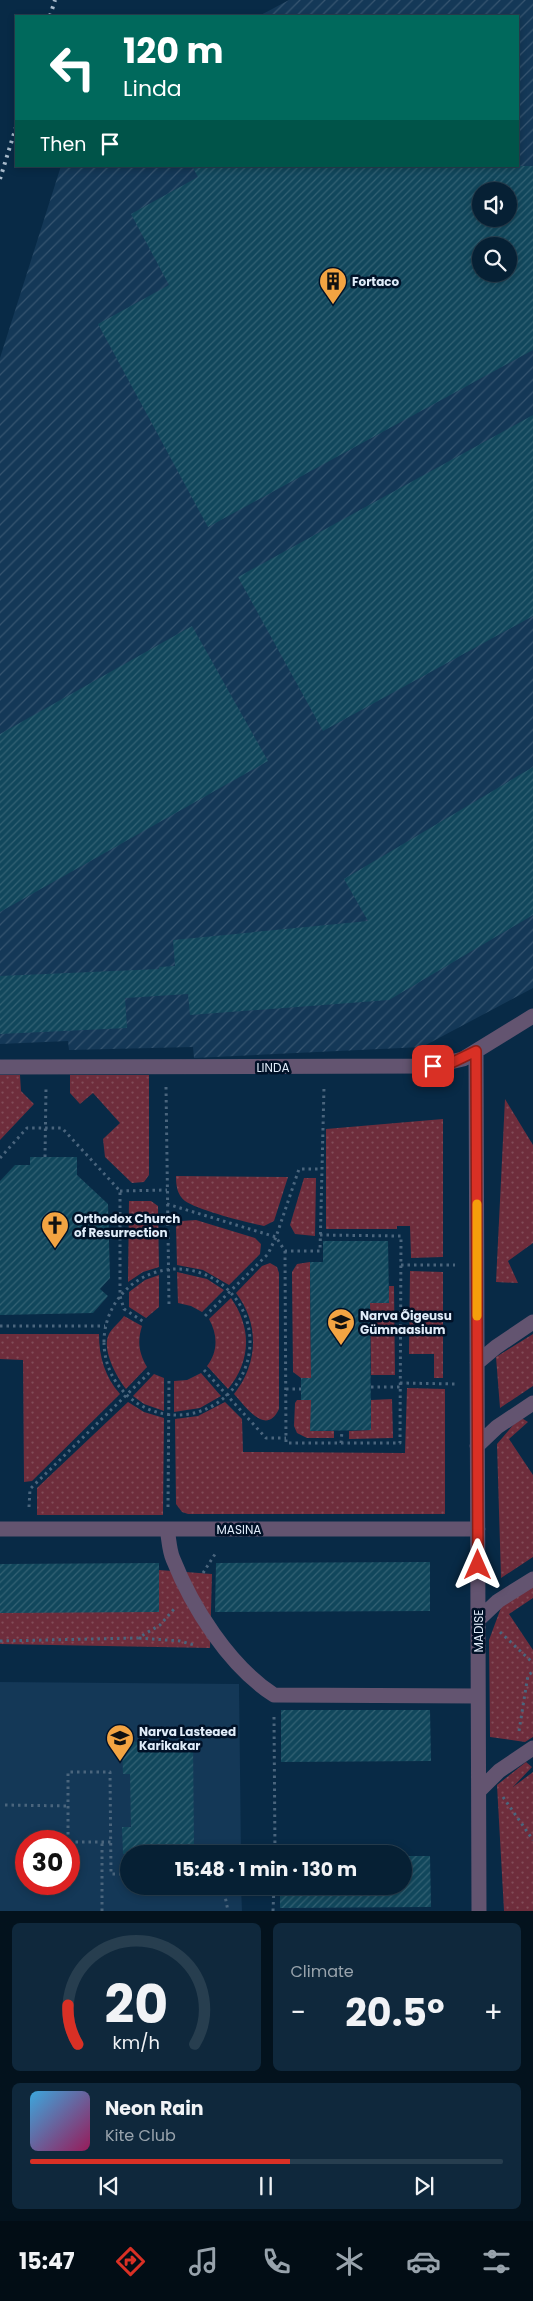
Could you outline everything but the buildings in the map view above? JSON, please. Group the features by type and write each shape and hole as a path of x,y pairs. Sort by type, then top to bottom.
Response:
{"street":[{"name":"LINDA","path":"0,1067 433,1066 449,1064 476,1051 533,1016"},
{"name":"MADISE","path":"476,1051 479,1911"},
{"path":"477,1363 496,1346 533,1322"},
{"path":"478,1446 497,1427 533,1403"},
{"name":"MASINA","path":"0,1529 478,1528"},
{"path":"167,1529 172,1557 189,1591 232,1658 256,1684 274,1695 478,1696"},
{"path":"478,1620 498,1601 533,1579"},
{"path":"479,1791 499,1771 528,1751"}],"path":[{"path":"285,1251 320,1251 320,1169 325,1066"},
{"path":"45,1157 46,1067"},
{"path":"166,1067 167,1269 169,1304"},
{"path":"0,1158 28,1128 62,1128 120,1191 120,1296 124,1309 144,1322"},
{"path":"205,1316 268,1254 276,1237 299,1169 320,1169"},
{"path":"120,1191 167,1190"},
{"path":"167,1204 276,1237 285,1251 286,1443 400,1443 401,1236 320,1235"},
{"path":"401,1265 455,1266"},
{"path":"167,1269 197,1272 216,1280 231,1292 246,1316 250,1344 244,1372 228,1395 201,1412 185,1416 168,1416 145,1409 126,1395 117,1386 106,1363 103,1345 105,1326 113,1305 120,1296 133,1283 149,1274 167,1269"},
{"path":"0,1326 105,1326"},
{"path":"204,1370 266,1438 286,1438"},
{"path":"28,1529 30,1489 151,1371"},
{"path":"167,1529 169,1380"},
{"path":"371,1387 456,1384"},
{"path":"286,1389 301,1389"},
{"path":"341,1443 342,1430"},
{"path":"138,1638 160,1625 202,1576 217,1550"},
{"path":"498,1629 533,1663"},
{"path":"0,1641 138,1638 180,1641 214,1649 232,1658"},
{"path":"528,1751 518,1739 528,1675 533,1672"},
{"path":"274,1695 275,1845"},
{"path":"69,1830 68,1772 110,1772 111,1874 120,1874"},
{"path":"499,1792 533,1840"},
{"path":"5,1805 68,1806"},
{"path":"80,1842 111,1842"},
{"path":"102,1842 102,1911"},
{"path":"225,1895 228,1911"},
{"path":"273,1911 274,1895"}],"shaded area":[{"path":"289,0 533,0 533,988 422,1047 194,1058 193,1047 69,1050 68,1041 0,1044 0,358 61,167 519,167 519,15 261,15"},
{"path":"0,1075 20,1075 21,1091 34,1104 0,1140"},
{"path":"70,1075 149,1075 149,1175 144,1182 132,1183 105,1157 103,1139 120,1123 93,1093 80,1104 70,1093"},
{"path":"505,1099 533,1145 533,1243 508,1261 518,1283 496,1282"},
{"path":"443,1119 443,1257 411,1258 410,1226 397,1226 397,1229 326,1229 326,1129"},
{"path":"176,1176 288,1177 274,1221 264,1226 191,1205 182,1199 177,1186"},
{"path":"304,1178 316,1178 315,1236 295,1234 290,1225"},
{"path":"129,1201 151,1201 158,1206 159,1267 143,1272 128,1282"},
{"path":"196,1220 255,1238 261,1244 260,1254 229,1285 203,1270 177,1265 176,1227 181,1221"},
{"path":"310,1262 311,1378 301,1378 293,1372 292,1272 297,1264"},
{"path":"270,1263 277,1267 279,1273 279,1409 274,1417 262,1420 250,1411 234,1394 248,1370 253,1344 249,1318 244,1305 236,1293 262,1266"},
{"path":"410,1271 443,1272 443,1378 434,1378 434,1354 409,1354"},
{"path":"177,1272 207,1279 224,1290 202,1312 191,1306 178,1303"},
{"path":"159,1275 159,1307 146,1318 129,1307 129,1292 145,1280"},
{"path":"389,1286 394,1286 395,1375 371,1375 370,1303 388,1302"},
{"path":"231,1298 243,1321 246,1344 245,1356 241,1367 228,1389 207,1366 211,1361 216,1343 209,1319"},
{"path":"124,1316 142,1326 140,1347 147,1367 126,1389 111,1363 107,1347 109,1334"},
{"path":"0,1334 99,1334 100,1351 104,1366 110,1381 120,1394 32,1481 24,1482 23,1360 0,1359"},
{"path":"533,1334 533,1386 500,1408 496,1357"},
{"path":"201,1373 221,1396 200,1408 174,1412 174,1381 187,1380"},
{"path":"154,1374 164,1378 164,1411 144,1404 133,1396"},
{"path":"407,1388 445,1389 445,1514 188,1514 182,1512 176,1504 175,1419 198,1416 225,1402 242,1419 243,1452 405,1453"},
{"path":"392,1399 393,1438 349,1439 349,1431 371,1430 371,1400"},
{"path":"297,1400 311,1400 311,1431 334,1431 334,1438 307,1438 297,1433 294,1426 295,1403"},
{"path":"128,1402 144,1412 164,1418 163,1515 37,1515 37,1488"},
{"path":"520,1417 528,1422 509,1439 533,1475 533,1557 501,1578 497,1444"},
{"path":"159,1570 212,1574 210,1648 0,1644 0,1613"},
{"path":"533,1587 533,1598 509,1614 533,1650 533,1737 525,1742 490,1737 489,1640 502,1605"},
{"name":"Narva Lasteaed Karikakar","path":"0,1682 239,1684 241,1845 120,1845 120,1895 241,1895 242,1911 0,1911"},
{"path":"526,1762 532,1767 513,1787 533,1772 533,1911 504,1911 497,1785"}],"railway":[{"path":"50,15 55,0"},
{"path":"0,179 15,130"}],"slow traffic":[{"path":"477,1204 477,1316"}],"place":[{"name":"Fortaco","path":"333,305"},
{"name":"Orthodox Church of Resurrection","path":"55,1249"},
{"name":"Narva Õigeusu Gümnaasium","path":"341,1346"},
{"name":"Narva Lasteaed Karikakar","path":"120,1762"}],"route":[{"path":"433,1066 449,1064 463,1059 476,1051 478,1565"}]}
